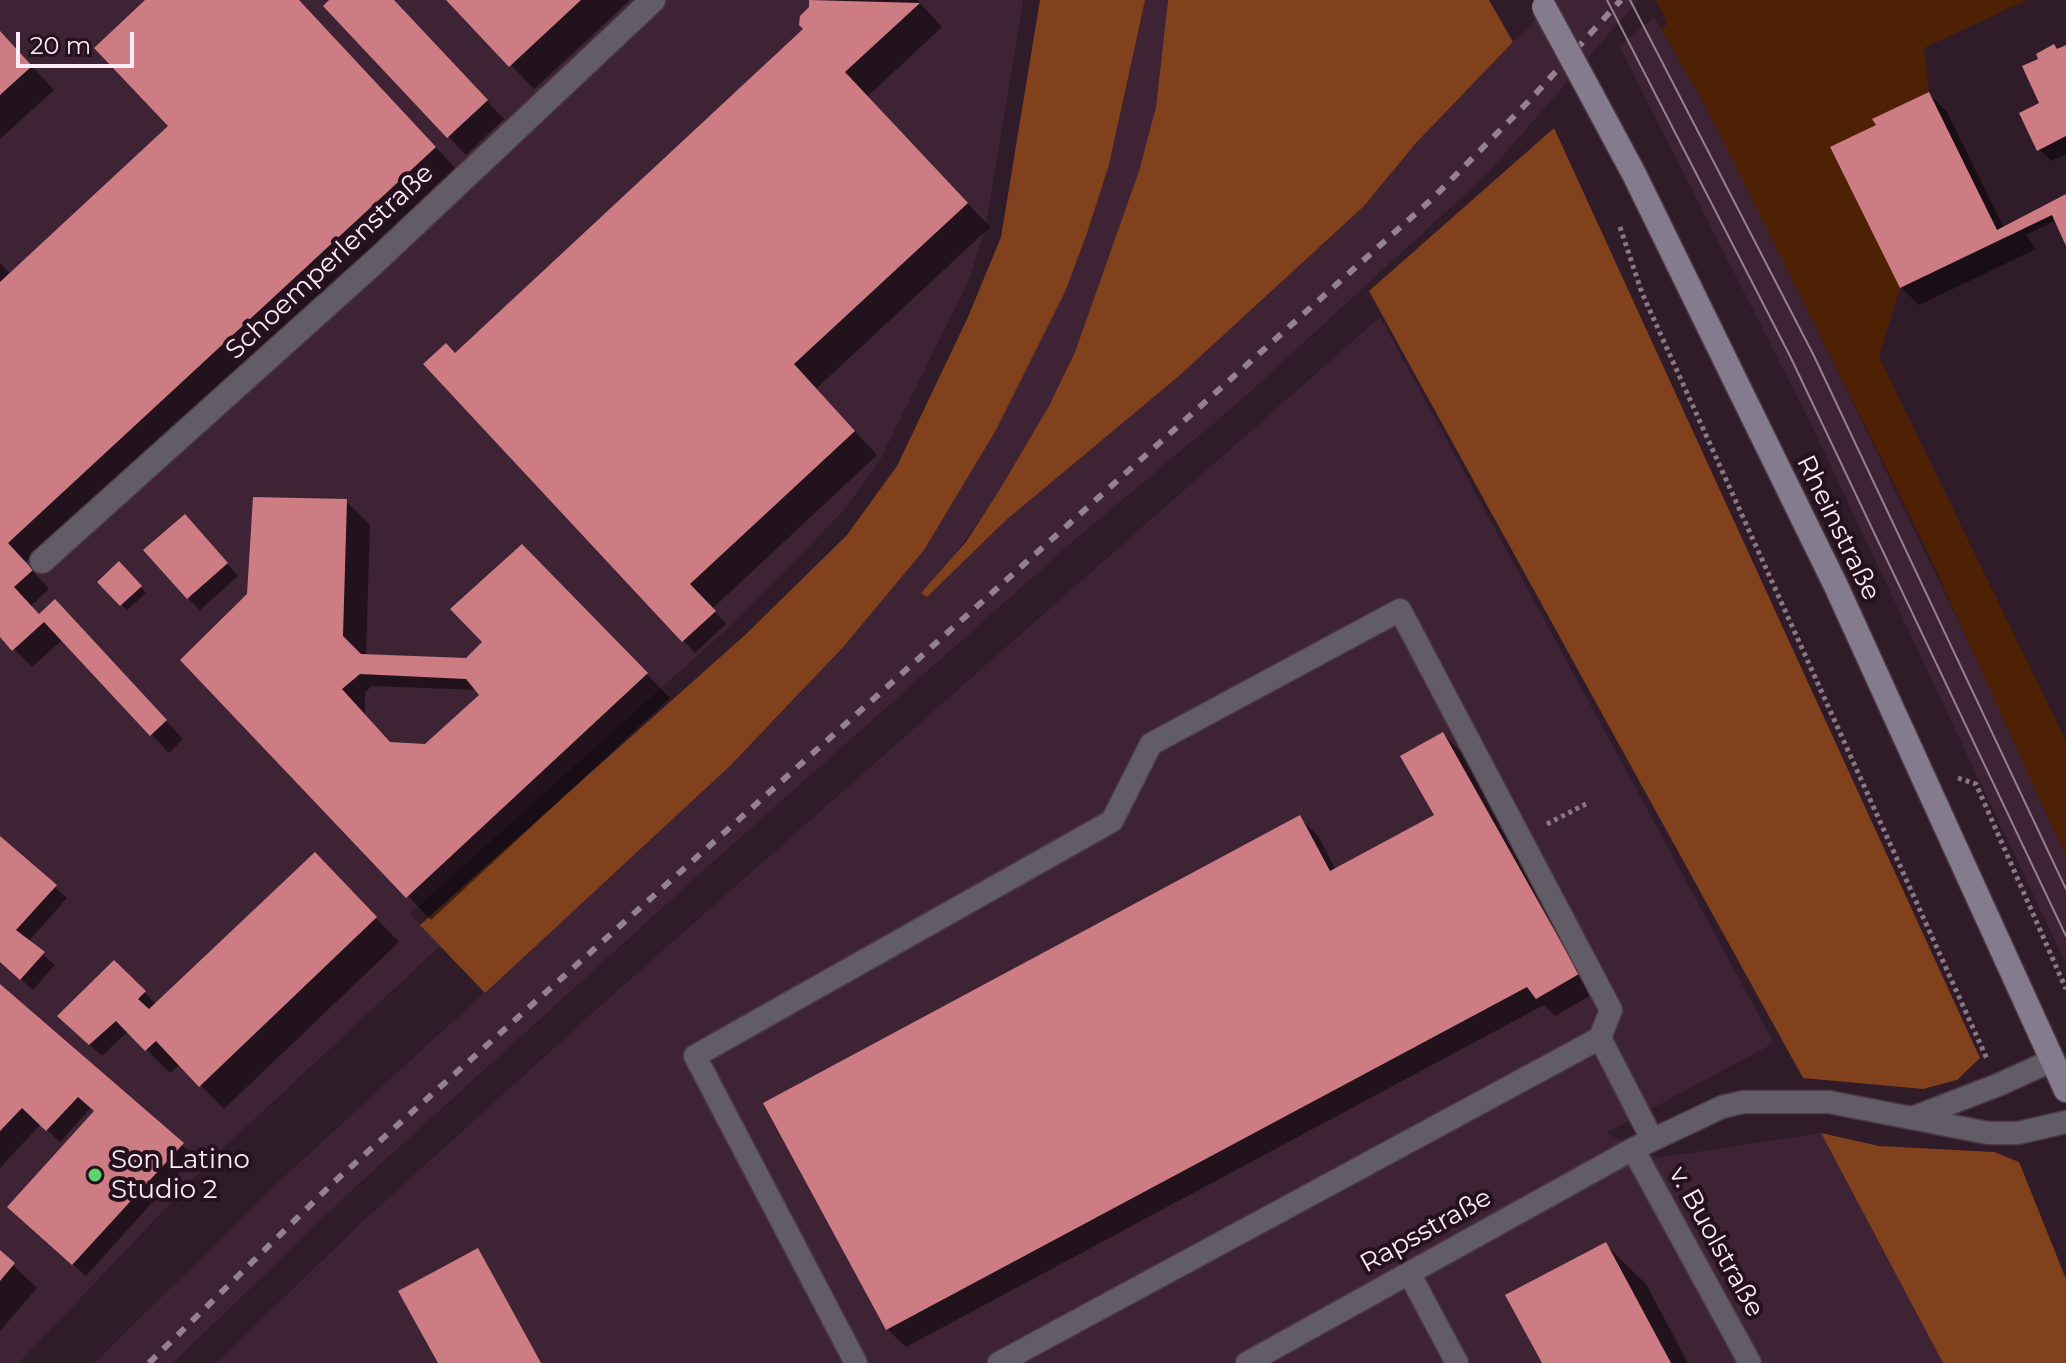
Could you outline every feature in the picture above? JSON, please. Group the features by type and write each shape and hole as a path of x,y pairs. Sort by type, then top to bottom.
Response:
{"main road":[{"name":"Rheinstraße","path":"1542,3 1740,390 1921,767 2066,1090"}],"street":[{"name":"Schoemperlenstraße","path":"42,561 378,259 653,0"}],"lane":[{"path":"856,1363 695,1056 1112,821 1151,744 1400,610 1611,1010 1600,1038 999,1363"},
{"name":"v. Buolstraße","path":"1600,1038 1642,1144 1750,1363"},
{"path":"1912,1118 2053,1060"},
{"name":"Rapsstraße","path":"1247,1363 1642,1144 1722,1107 1743,1102 1829,1102 1988,1133 2018,1133 2066,1122"},
{"path":"1409,1273 1457,1363"}],"path":[{"path":"1627,241 1642,293 1998,1085"},
{"path":"1921,767 1976,784 2066,989"},
{"path":"1539,828 1586,804"}],"shaded area":[{"path":"0,0 1023,0 986,226 969,280 880,460 844,510 737,620 410,914 441,945 216,1155 19,1363 0,1363"},
{"path":"1040,0 1145,0 1109,165 1087,233 1065,292 996,430 924,550 844,646 732,764 485,993 420,925 745,635 847,535 897,466 968,317 1001,237"},
{"path":"1145,0 1168,0 1156,107 1139,171 1075,352 1049,406 1000,489 926,597 1005,521 1179,376 1364,206 1416,143 1554,0 1638,0 1488,173 1239,402 1079,536 706,868 351,1191 173,1363 94,1363 282,1179 732,764 800,693 923,550 996,430 1065,292 1109,165"},
{"path":"1168,0 1489,0 1513,42 1416,143 1364,206 1179,376 1005,521 927,597 921,593 966,542 1000,489 1049,406 1075,352 1139,171 1156,107"},
{"path":"1656,0 2027,0 1924,48 1929,92 1873,119 1876,125 1830,148 1900,288 1879,357 2066,741 2066,857 1922,540 1702,99 1661,29 1668,23"},
{"path":"1654,17 1702,99 1781,254 2008,724 2066,857 2066,964 1809,420 1619,46"},
{"path":"1554,128 1980,1058 1957,1080 1923,1089 1803,1078 1369,291"},
{"path":"1380,317 1774,1043 1606,1133 1657,1158 1821,1133 1943,1363 216,1363 360,1224 618,990"},
{"path":"1821,1133 1879,1146 1994,1152 2019,1162 2066,1279 2066,1363 1943,1363"}],"building":[{"path":"145,0 299,0 436,147 8,543 33,570 14,587 39,614 55,599 167,720 150,736 44,622 12,651 0,637 0,282 168,126 94,48"},
{"path":"329,0 394,0 488,100 447,138 323,6"},
{"path":"446,0 581,0 509,67"},
{"path":"809,0 920,3 845,72 968,203 794,364 855,431 690,584 716,611 682,642 423,364 446,343 455,353 803,29 799,25 800,16 809,7"},
{"path":"0,31 32,66 0,95"},
{"path":"2054,44 2057,49 2066,45 2066,136 2037,151 2019,113 2039,103 2022,66 2038,59 2036,54"},
{"path":"1929,92 1997,230 2066,194 2066,246 2052,215 1900,288 1830,147 1876,125 1872,119"},
{"path":"253,497 347,499 343,636 361,654 466,658 482,642 450,609 522,544 648,673 406,898 180,660 247,594","holes":["360,674 466,679 479,695 425,744 390,742 342,689"]},
{"path":"185,514 228,563 187,599 143,550"},
{"path":"119,561 142,586 120,606 97,582"},
{"path":"1443,732 1579,974 1536,999 1527,987 886,1330 763,1103 1300,815 1330,871 1434,815 1400,756"},
{"path":"0,836 57,885 16,930 45,952 20,980 0,962"},
{"path":"315,852 377,917 199,1087 156,1041 145,1051 116,1021 89,1045 57,1016 114,960 146,991 138,999 149,1009"},
{"name":"Son Latino Studio 2","path":"0,984 184,1143 72,1265 7,1207 94,1111 78,1097 46,1131 22,1108 0,1131"},
{"path":"1606,1242 1671,1363 1542,1363 1505,1295"},
{"path":"478,1248 541,1363 438,1363 398,1291"},
{"path":"0,1250 15,1263 0,1281"}],"tram line":[{"path":"1607,0 1790,356 2066,936"},
{"path":"1630,0 1814,356 2066,889"}],"railway":[{"path":"149,1363 334,1182 1433,198 1528,102 1621,0"}],"place":[{"name":"Son Latino Studio 2","path":"95,1175"}]}
